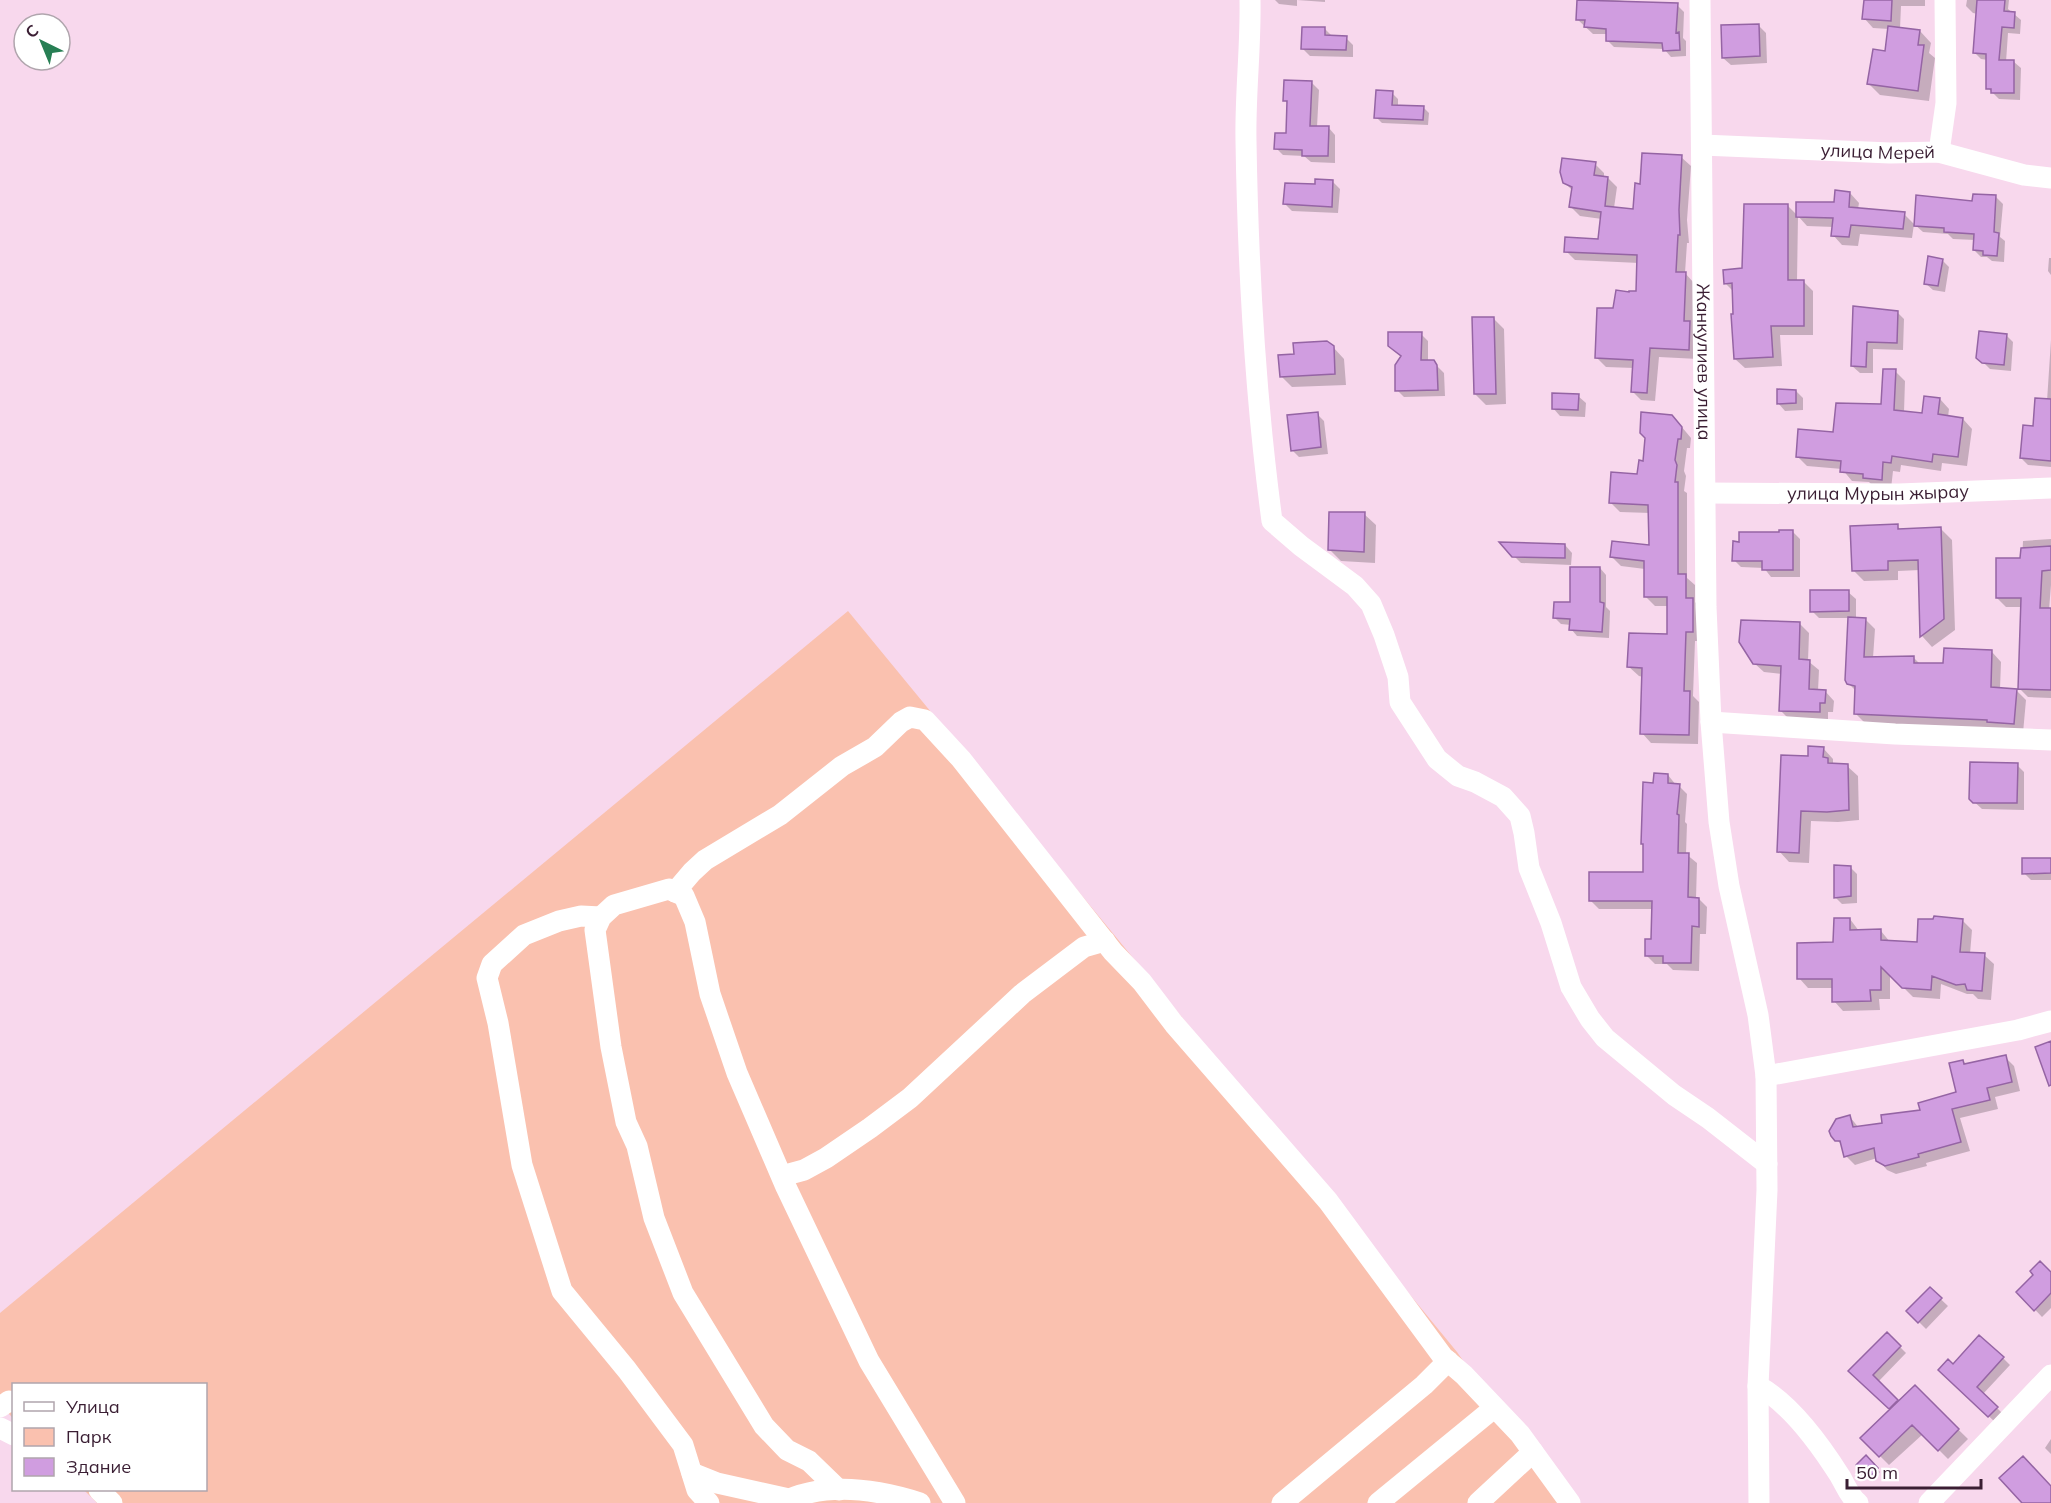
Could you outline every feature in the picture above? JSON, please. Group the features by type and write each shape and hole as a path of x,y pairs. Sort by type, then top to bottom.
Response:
{"street":[{"path":"1250,0 1246,139 1250,262 1264,465 1272,521 1355,586 1371,604 1398,677 1400,702 1437,759 1458,776 1503,797 1520,816 1529,868 1551,923 1571,987 1590,1019 1605,1038 1667,1089 1767,1164"},
{"name":"Жанкулиев улица","path":"1700,0 1706,607 1711,723 1719,822 1729,886 1758,1015 1766,1076 1767,1164 1758,1386 1759,1503"},
{"path":"1939,152 1946,103 1944,0"},
{"name":"улица Мерей","path":"1702,144 1890,153 1939,152 2024,175 2051,178"},
{"name":"улица Мурын жырау","path":"1706,493 1899,494 2051,488"},
{"path":"675,892 705,860 780,815 842,766 875,747 901,722 910,717 925,720 961,759 1113,952 1328,1201 1437,1349 1520,1434 1570,1503"},
{"path":"1711,723 2051,740"},
{"path":"839,1490 809,1461 787,1450 764,1426 683,1293 654,1218 637,1146 626,1122 611,1047 598,960 595,930 601,917 614,905 669,889 684,896 695,922 710,994 733,1062 782,1176 869,1361 955,1503"},
{"path":"601,917 582,916 524,934 492,964 487,978 498,1023 522,1165 562,1291 683,1445 697,1490 709,1503"},
{"path":"782,1176 812,1166 870,1128 910,1098 1022,994 1084,947 1105,941"},
{"path":"1766,1076 2018,1030 2051,1021"},
{"path":"1282,1503 1424,1385 1448,1361"},
{"path":"1929,1503 2051,1375"},
{"path":"1758,1386 1774,1394 1798,1420 1839,1476 1851,1498 1858,1503"},
{"path":"1378,1503 1494,1408"},
{"path":"1478,1503 1533,1452"},
{"path":"692,1473 717,1483 785,1501 797,1495 827,1489 865,1491 920,1503"},
{"path":"100,1491 112,1503"}],"green space":[{"path":"848,611 1457,1352 1563,1503 97,1503 85,1491 207,1491 207,1383 12,1383 12,1417 0,1405 0,1313"}],"building":[{"path":"1577,0 1678,3 1676,33 1679,32 1680,50 1663,51 1662,43 1606,41 1606,29 1584,27 1585,20 1576,20"},
{"path":"1864,0 1892,0 1891,21 1862,19"},
{"path":"1977,0 2005,0 2004,11 2015,12 2014,28 2002,27 1999,60 2014,60 2014,93 1991,93 1991,89 1986,89 1986,54 1973,53"},
{"path":"1759,24 1760,56 1722,58 1721,25"},
{"path":"1888,26 1920,30 1918,45 1924,45 1918,91 1867,84 1873,49 1885,51"},
{"path":"1302,27 1325,27 1325,35 1347,36 1346,50 1301,49"},
{"path":"1284,80 1312,81 1310,126 1329,126 1328,156 1302,156 1302,150 1274,149 1275,133 1286,133 1287,101 1283,101"},
{"path":"1376,90 1393,91 1392,105 1424,106 1423,120 1374,118"},
{"path":"1642,153 1682,155 1680,235 1678,235 1676,272 1686,272 1684,321 1690,321 1689,350 1650,348 1647,393 1631,392 1633,360 1595,358 1597,308 1613,308 1616,290 1636,291 1637,255 1564,252 1565,237 1598,239 1601,212 1569,207 1572,187 1563,183 1560,172 1562,158 1596,162 1594,175 1608,177 1605,206 1633,209 1635,183 1640,184"},
{"path":"1315,179 1333,180 1332,207 1283,204 1285,183 1315,184"},
{"path":"1835,190 1850,192 1849,207 1905,212 1903,229 1851,225 1849,237 1831,236 1833,218 1796,217 1796,202 1834,202"},
{"path":"1973,194 1996,195 1994,232 1999,233 1997,256 1983,255 1983,251 1973,250 1974,234 1944,232 1944,228 1914,226 1916,195 1972,201"},
{"path":"1744,204 1788,204 1788,280 1804,280 1804,326 1771,326 1773,357 1734,359 1731,314 1733,314 1732,283 1724,284 1723,270 1742,268"},
{"path":"1928,256 1943,259 1938,286 1924,284"},
{"path":"1853,306 1898,311 1897,343 1867,342 1866,367 1851,366"},
{"path":"1472,317 1494,317 1496,394 1474,394"},
{"path":"1979,331 2007,334 2004,365 1982,363 1976,358"},
{"path":"1388,332 1422,332 1421,360 1434,360 1437,365 1438,390 1395,391 1395,365 1401,356 1388,346"},
{"path":"1327,341 1334,346 1335,374 1280,377 1278,355 1294,354 1293,343"},
{"path":"1883,369 1896,369 1894,410 1922,413 1924,396 1940,398 1938,414 1963,418 1958,457 1933,454 1932,462 1892,456 1891,463 1883,462 1882,480 1863,478 1863,474 1840,472 1841,461 1796,457 1798,429 1833,432 1836,403 1881,404"},
{"path":"1777,389 1796,390 1796,403 1777,404"},
{"path":"1552,393 1579,394 1578,410 1552,409"},
{"path":"2035,398 2051,399 2051,461 2020,458 2023,425 2033,426"},
{"path":"1318,412 1321,447 1291,451 1287,415"},
{"path":"1641,412 1672,415 1682,427 1675,460 1677,465 1675,482 1678,482 1678,574 1686,574 1686,598 1693,598 1693,632 1686,632 1684,691 1690,691 1689,735 1640,734 1642,668 1627,667 1629,633 1667,634 1667,597 1644,597 1644,561 1610,557 1612,541 1649,545 1648,505 1609,503 1611,472 1637,474 1639,460 1643,461 1645,438 1640,433"},
{"path":"1329,512 1365,512 1364,552 1328,550"},
{"path":"1898,524 1898,529 1941,527 1944,619 1920,637 1918,560 1888,561 1888,570 1852,571 1850,526"},
{"path":"1779,530 1793,530 1793,570 1762,570 1762,561 1732,561 1733,541 1739,542 1739,532 1779,532"},
{"path":"1499,542 1565,544 1565,558 1512,557"},
{"path":"2051,546 2051,570 2042,571 2040,608 2051,608 2051,690 2018,689 2021,598 1996,598 1996,558 2020,558 2021,548"},
{"path":"1570,567 1600,567 1600,602 1604,603 1602,632 1569,630 1570,619 1553,618 1554,602 1570,602"},
{"path":"1810,590 1849,590 1849,611 1810,612"},
{"path":"1848,617 1866,618 1864,657 1914,656 1914,663 1943,663 1944,648 1992,650 1991,687 2017,689 2014,724 1987,722 1987,720 1854,714 1855,686 1847,684 1845,680"},
{"path":"1741,620 1800,622 1799,659 1810,660 1809,689 1826,690 1825,703 1820,703 1820,712 1779,711 1781,666 1753,664 1739,642"},
{"path":"1808,746 1824,747 1823,757 1828,758 1828,763 1848,764 1849,810 1801,811 1799,853 1777,852 1781,755 1808,756"},
{"path":"1970,762 2018,763 2017,803 1973,803 1969,799"},
{"path":"1654,773 1668,774 1668,783 1680,784 1677,814 1679,815 1678,853 1689,853 1688,897 1699,898 1699,927 1692,926 1691,963 1663,963 1663,956 1645,956 1645,939 1651,939 1652,901 1589,901 1589,872 1643,872 1643,844 1641,844 1643,782 1653,783"},
{"path":"2022,858 2051,858 2051,873 2022,874"},
{"path":"1834,865 1851,866 1851,896 1834,898"},
{"path":"1934,916 1963,919 1960,952 1985,953 1982,991 1967,990 1965,984 1956,985 1932,976 1931,990 1902,988 1881,967 1881,990 1870,990 1871,1001 1832,1002 1832,979 1797,979 1797,943 1833,942 1834,918 1850,918 1850,930 1881,929 1881,940 1917,942 1918,919 1933,919"},
{"path":"2051,1041 2051,1085 2049,1086 2035,1047"},
{"path":"2006,1055 2012,1082 1987,1088 1990,1100 1952,1109 1961,1142 1885,1166 1876,1161 1874,1148 1844,1157 1840,1141 1835,1141 1831,1136 1829,1131 1836,1119 1850,1115 1853,1127 1882,1123 1881,1115 1920,1110 1918,1103 1956,1092 1949,1063 1963,1060 1964,1064"},
{"path":"2040,1261 2051,1272 2051,1293 2034,1311 2016,1292 2033,1275 2030,1271"},
{"path":"1930,1287 1942,1298 1918,1323 1906,1311"},
{"path":"1887,1332 1901,1346 1873,1375 1898,1400 1889,1409 1848,1371"},
{"path":"1979,1335 2004,1357 1977,1387 1998,1407 1988,1417 1938,1370 1948,1359 1953,1364"},
{"path":"1915,1385 1959,1429 1938,1451 1912,1425 1879,1457 1860,1438"},
{"path":"1866,1455 1878,1468 1869,1478 1856,1465"},
{"path":"2023,1456 2051,1486 2051,1503 2022,1503 1999,1478"}]}
